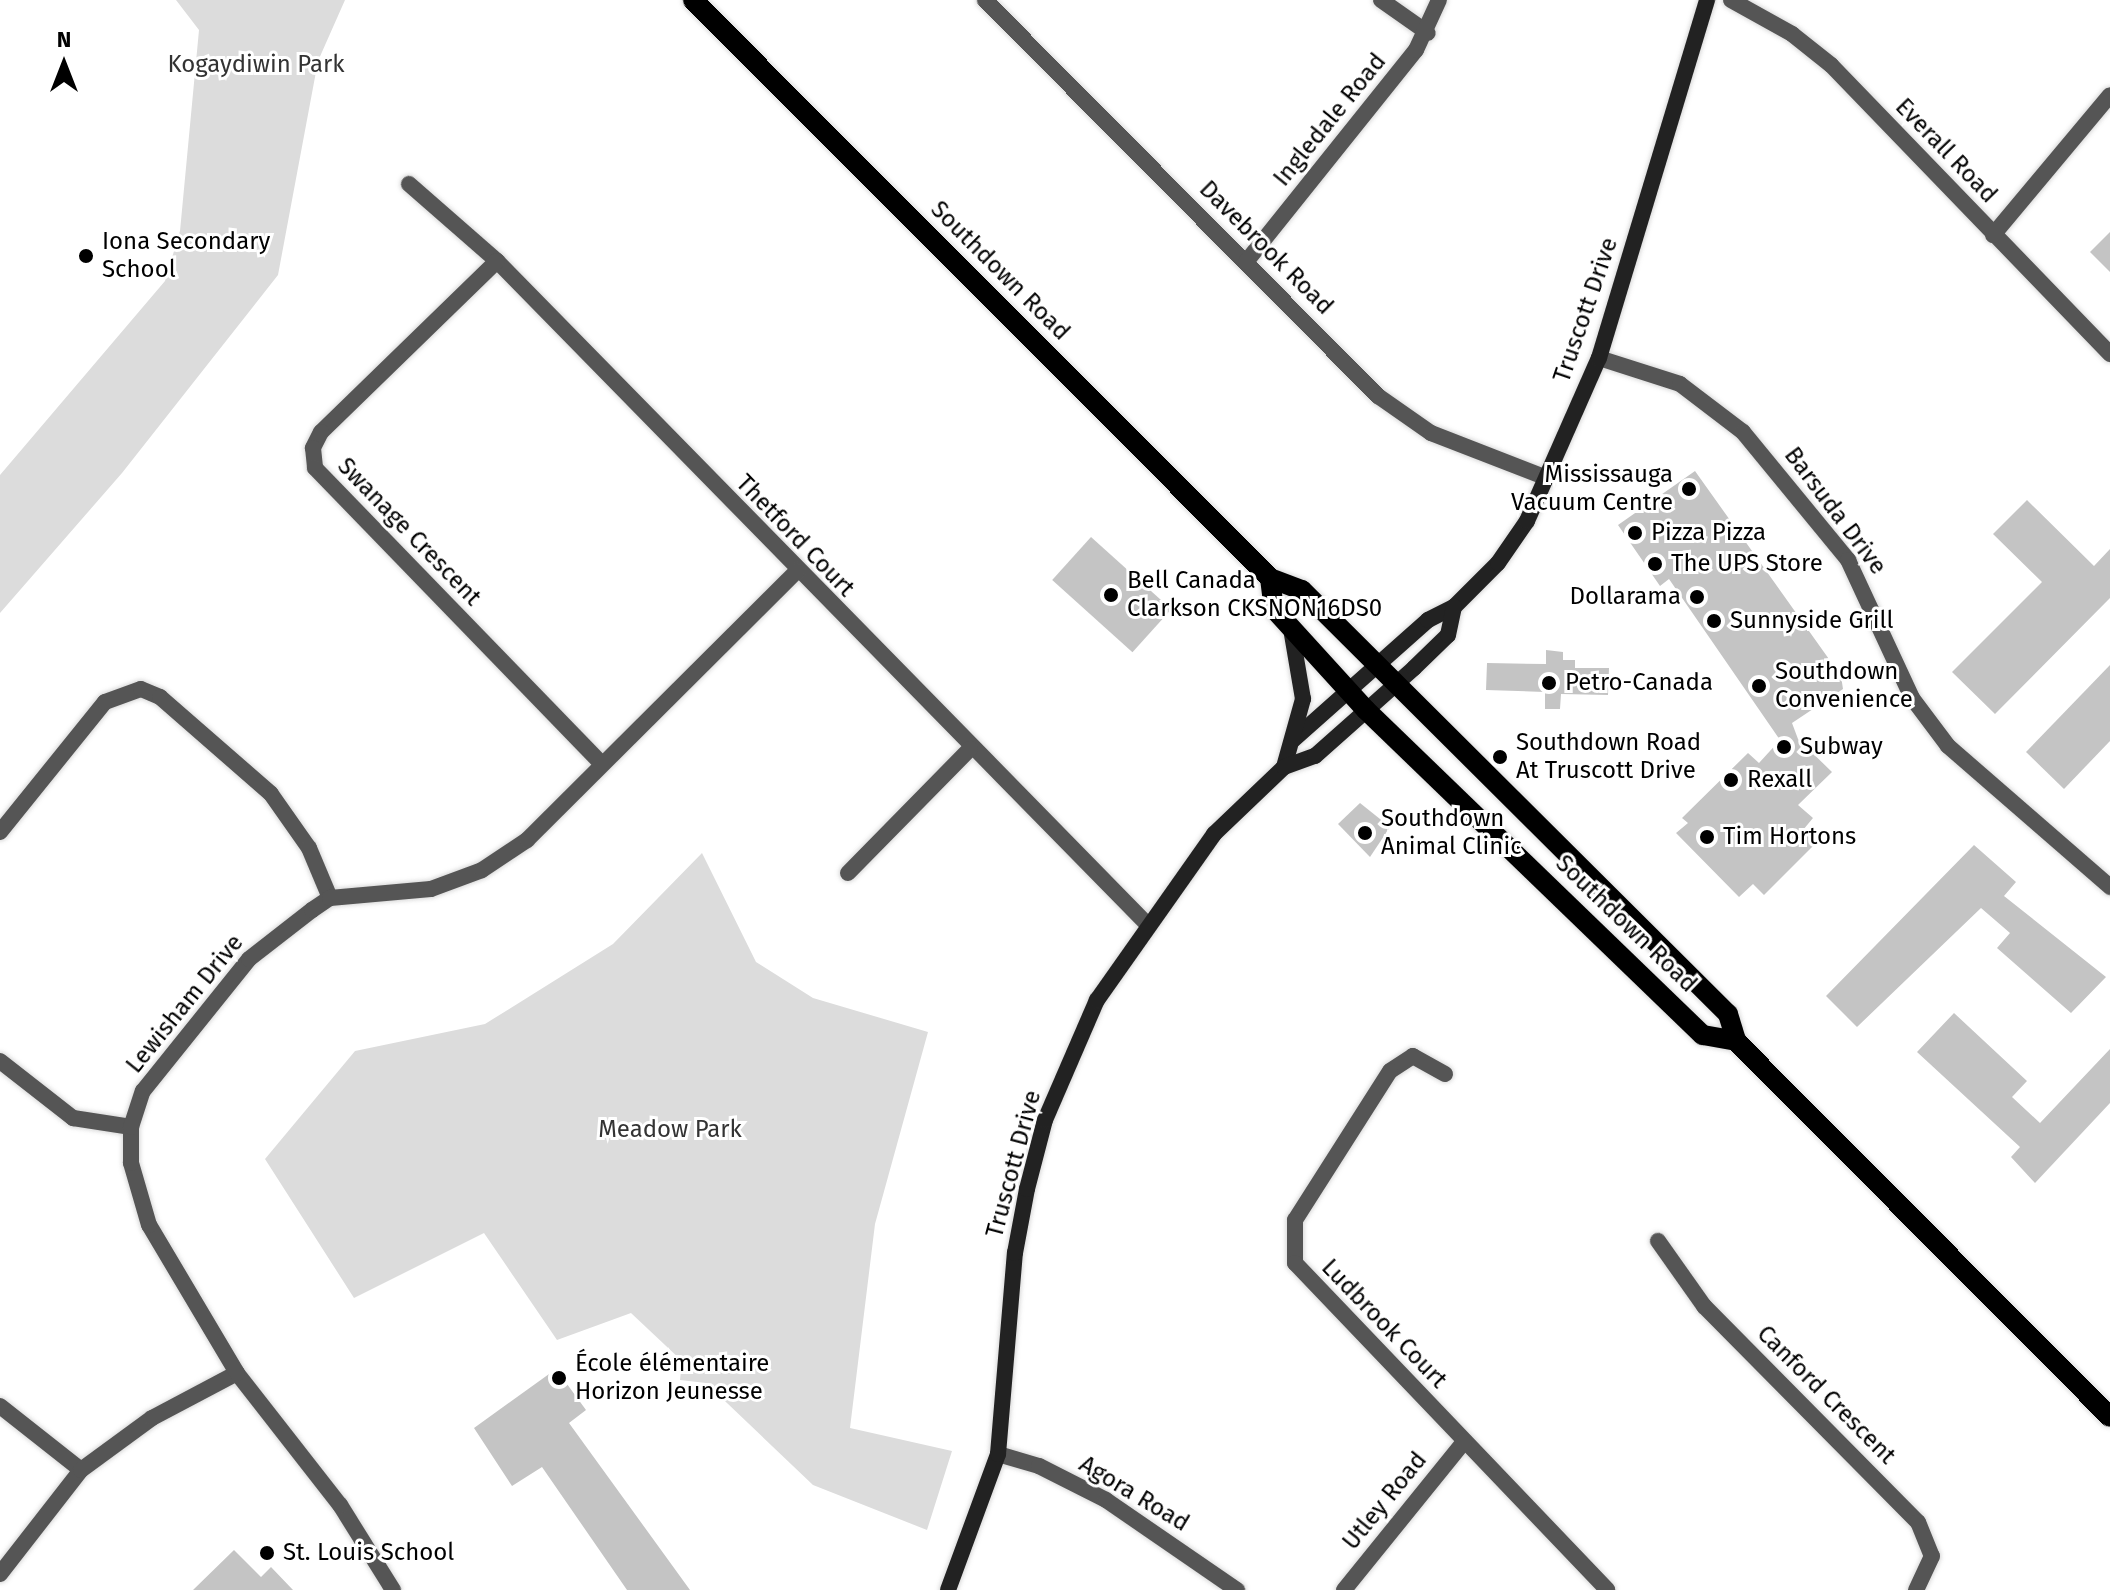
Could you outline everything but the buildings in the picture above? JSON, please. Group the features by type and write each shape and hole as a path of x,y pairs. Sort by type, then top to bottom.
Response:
{"main road":[{"name":"Southdown Road","path":"693,0 1270,578 1302,590 1394,687 1728,1014 1736,1041 2110,1417"},
{"name":"Southdown Road","path":"1270,578 1274,609 1366,710 1703,1035 1736,1041"}],"street":[{"name":"Davebrook Road","path":"985,0 1406,419 1547,478"},
{"path":"1381,0 1428,33"},
{"name":"Ingledale Road","path":"1246,262 1428,33 1439,0"},
{"name":"Truscott Drive","path":"1284,767 1293,740 1428,620 1454,607 1498,563 1547,478 1599,358 1707,0"},
{"name":"Everall Road","path":"1731,0 1792,34 1831,65 2110,354"},
{"path":"1993,235 2110,95"},
{"name":"Thetford Court","path":"409,184 497,261 970,749 1146,923"},
{"name":"Swanage Crescent","path":"497,261 321,432 313,448 315,468 601,763"},
{"name":"Barsuda Drive","path":"1599,358 1680,384 1743,432 1848,560 1912,698 1948,746 2110,887"},
{"path":"0,832 105,702 141,689 160,697 271,794 309,848 330,898 431,889 482,870 527,840 797,571"},
{"name":"Truscott Drive","path":"948,1590 998,1454 1015,1253 1045,1120 1097,1000 1189,862 1284,767 1315,756 1394,687 1448,635 1454,607"},
{"path":"1291,627 1303,699 1293,740"},
{"path":"848,873 970,749"},
{"name":"Lewisham Drive","path":"330,898 249,959 163,1060 143,1091 131,1127 136,1194 237,1373 340,1505 393,1590"},
{"name":"Ludbrook Court","path":"1445,1074 1413,1056 1390,1071 1295,1220 1290,1239 1306,1279 1607,1590"},
{"path":"0,1061 73,1118 131,1127"},
{"name":"Canford Crescent","path":"1658,1241 1704,1306 1918,1522 1932,1556 1916,1590"},
{"path":"0,1574 81,1470 152,1418 237,1373"},
{"path":"0,1406 81,1470"},
{"name":"Utley Road","path":"1344,1590 1464,1442"},
{"name":"Agora Road","path":"998,1454 1039,1466 1106,1500 1237,1590"}],"green space":[{"name":"Kogaydiwin Park","path":"176,0 345,0 318,61 278,275 122,473 0,613 0,475 165,281 180,231 199,30"},
{"name":"Meadow Park","path":"702,853 756,962 813,998 928,1032 875,1224 850,1428 952,1451 927,1530 813,1485 706,1383 680,1380 682,1361 631,1313 557,1340 484,1233 354,1298 265,1159 355,1051 485,1024 613,944"}],"place":[{"name":"Iona Secondary School","path":"86,256"},
{"name":"Mississauga Vacuum Centre","path":"1689,489"},
{"name":"Pizza Pizza","path":"1635,533"},
{"name":"The UPS Store","path":"1655,564"},
{"name":"Bell Canada Clarkson CKSNON16DS0","path":"1111,595"},
{"name":"Dollarama","path":"1697,597"},
{"name":"Sunnyside Grill","path":"1714,621"},
{"name":"Petro-Canada","path":"1549,683"},
{"name":"Southdown Convenience","path":"1759,686"},
{"name":"Subway","path":"1784,747"},
{"name":"Southdown Road At Truscott Drive","path":"1500,757"},
{"name":"Rexall","path":"1731,780"},
{"name":"Southdown Animal Clinic","path":"1365,833"},
{"name":"Tim Hortons","path":"1707,837"},
{"name":"École élémentaire Horizon Jeunesse","path":"559,1378"},
{"name":"St. Louis School","path":"267,1553"}]}
